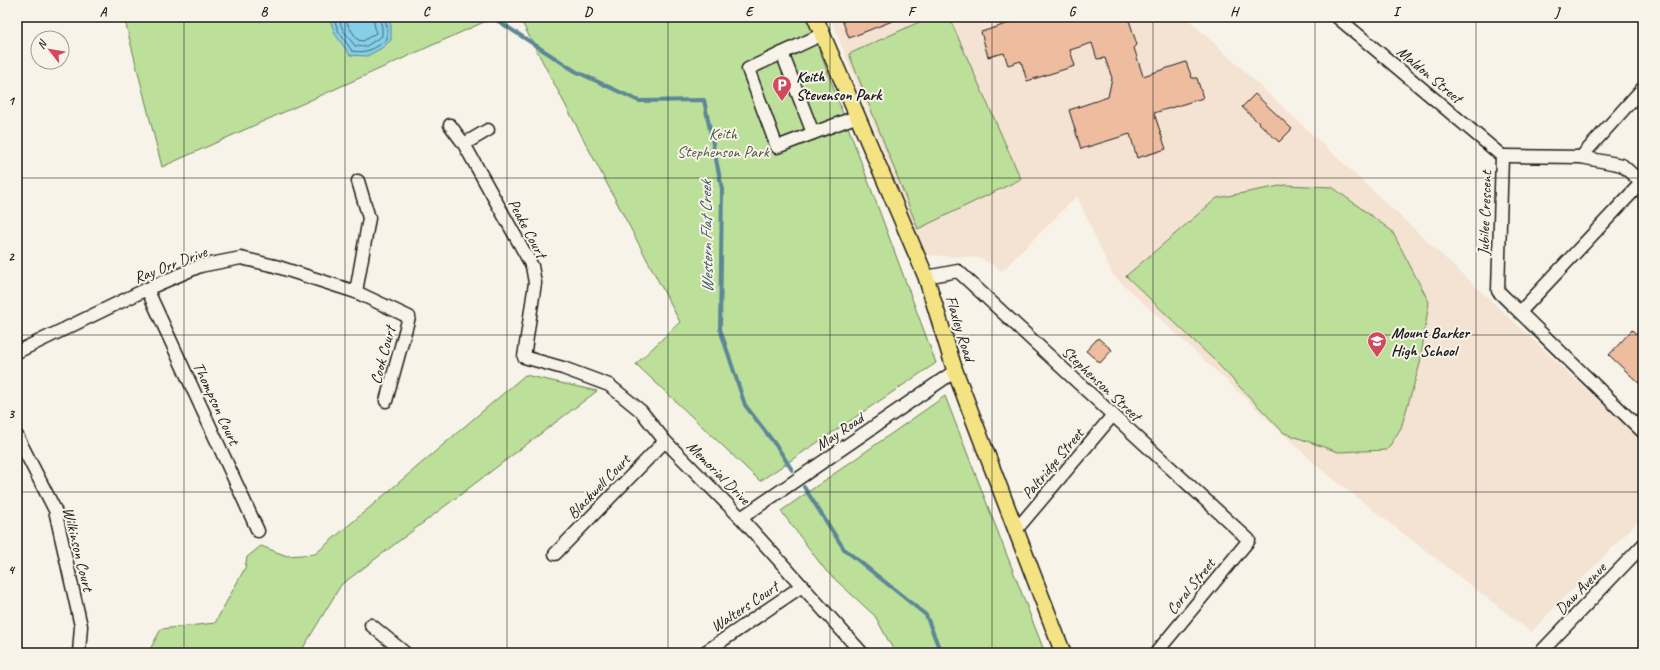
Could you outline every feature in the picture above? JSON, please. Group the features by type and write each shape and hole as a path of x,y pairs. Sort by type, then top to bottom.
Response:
{"main road":[{"name":"Flaxley Road","path":"816,17 926,277 955,371 1063,653"}],"street":[{"name":"Maldon Street","path":"1337,17 1502,156"},
{"path":"823,34 748,69 777,147 858,116"},
{"path":"782,53 813,133"},
{"path":"1581,157 1643,88"},
{"name":"Peake Court","path":"450,125 464,144 532,266 535,283 524,357"},
{"path":"464,144 488,130"},
{"name":"Jubilee Crescent","path":"1520,312 1642,184 1622,165 1581,157 1502,156 1498,291 1643,432"},
{"path":"356,292 369,218 358,181"},
{"name":"Ray Orr Drive","path":"17,352 147,289 200,266 241,258 275,266 356,292 409,317"},
{"name":"Stephenson Street","path":"926,277 958,271 1249,540"},
{"name":"Thompson Court","path":"147,289 258,530"},
{"name":"Cook Court","path":"386,401 409,317"},
{"name":"Memorial Drive","path":"524,357 563,368 609,385 641,411 665,441 741,518 862,653"},
{"name":"May Road","path":"741,518 955,371"},
{"name":"Paltridge Street","path":"1016,530 1113,415"},
{"name":"Wilkinson Court","path":"17,436 55,510 81,626 79,653"},
{"name":"Blackwell Court","path":"555,554 665,441"},
{"name":"Coral Street","path":"1156,653 1249,540"},
{"name":"Daw Avenue","path":"1540,653 1643,545"},
{"name":"Walters Court","path":"704,653 802,586"},
{"path":"371,625 405,653"}],"shaded area":[{"name":"Mount Barker High School","path":"830,17 1186,17 1643,442 1643,516 1531,632 1324,472 1112,274 1077,196 1002,271 981,258 925,255"}],"green space":[{"path":"124,17 495,17 162,167"},
{"name":"Keith Stephenson Park","path":"519,17 807,17 936,363 760,481 636,364 680,322"},
{"path":"930,17 949,17 1021,179 918,229 849,54"},
{"path":"1285,185 1332,187 1392,231 1429,302 1420,364 1401,428 1387,450 1338,452 1284,433 1213,359 1126,276 1217,198"},
{"path":"525,375 597,391 341,585 300,653 148,653 161,629 215,623 245,568 247,557 261,546 287,556 315,554"},
{"path":"945,396 1045,653 895,653 875,616 826,571 781,511"}],"water":[{"path":"329,17 388,17 391,25 391,40 382,48 367,56 350,55 335,34"}],"building":[{"path":"841,17 900,17 900,18 849,38"},
{"path":"1028,17 1128,17 1137,45 1134,48 1143,76 1186,62 1192,78 1197,78 1203,98 1154,113 1166,149 1137,158 1130,134 1081,149 1069,110 1108,97 1112,78 1105,58 1097,59 1092,43 1070,50 1075,66 1027,81 1021,61 1008,65 1004,53 988,57 981,32"},
{"path":"1255,94 1292,129 1279,142 1242,107"},
{"path":"1632,330 1643,340 1643,387 1609,355"},
{"path":"1098,338 1112,350 1100,363 1086,351"}],"waterway":[{"name":"Western Flat Creek","path":"492,17 575,71 639,101 704,100 722,189 720,329 745,405 778,448 792,470"},
{"name":"Western Flat Creek","path":"804,487 844,549 926,615 941,653"}],"place":[{"name":"Keith Stevenson Park","path":"782,102"},
{"name":"Mount Barker High School","path":"1377,358"}]}
